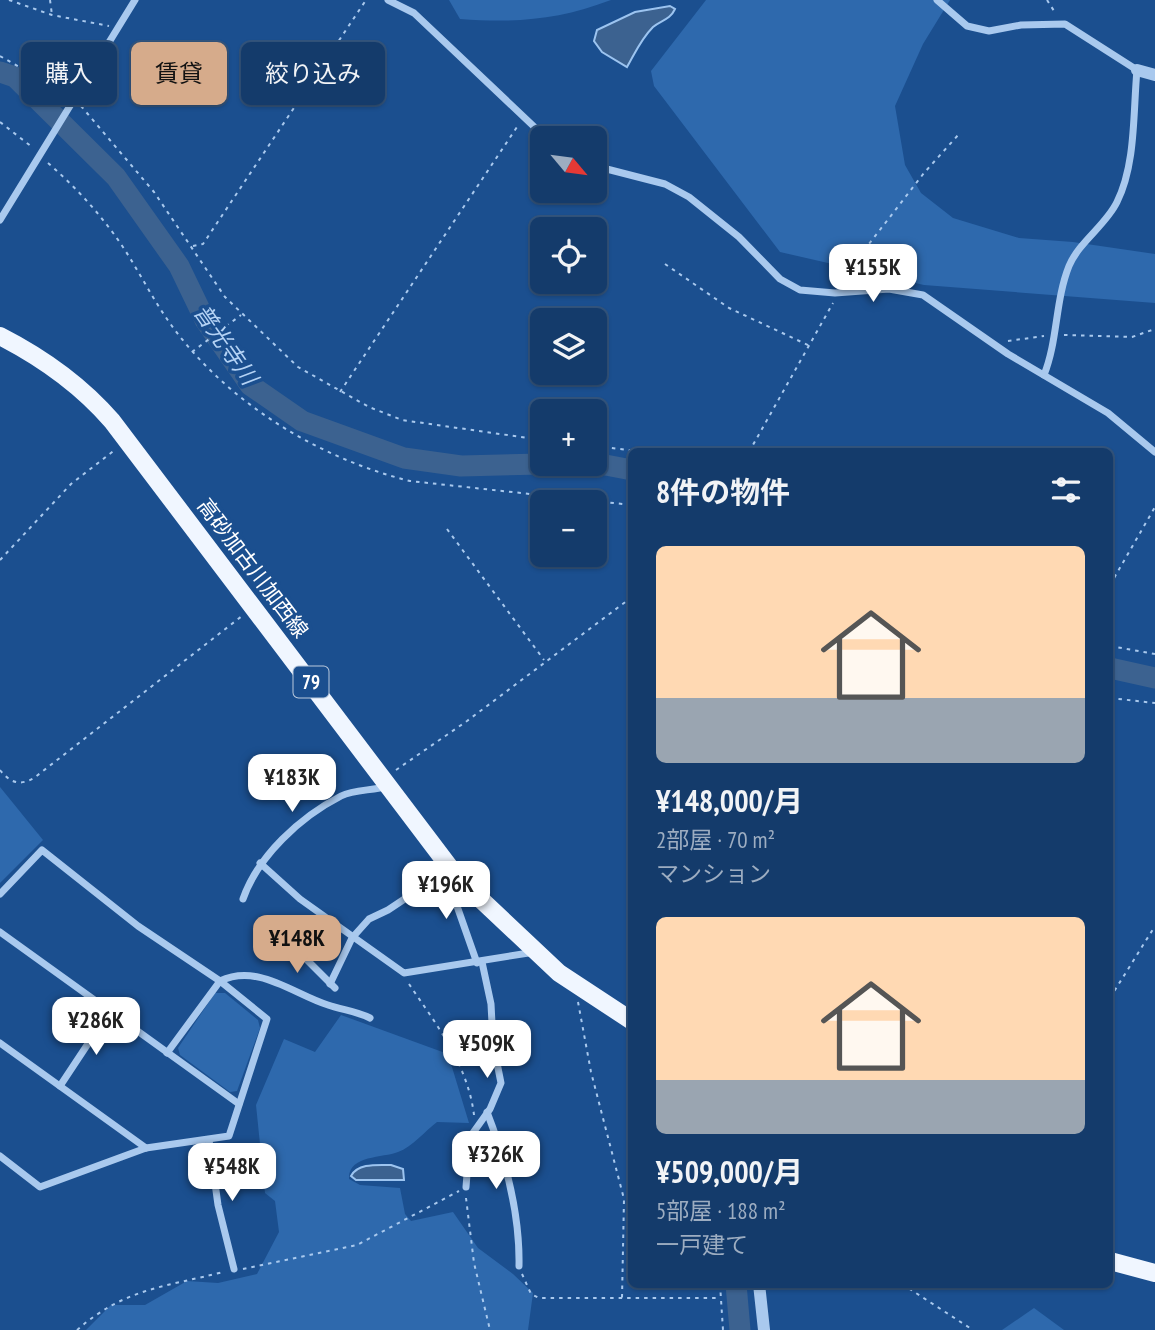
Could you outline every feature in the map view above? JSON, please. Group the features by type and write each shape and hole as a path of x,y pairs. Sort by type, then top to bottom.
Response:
{"main road":[{"name":"高砂加古川加西線","path":"0,336 45,361 76,384 127,440 386,782 444,866 535,952 578,988 628,1019"},
{"path":"1113,1262 1155,1273"}],"street":[{"path":"110,42 135,0"},
{"path":"388,0 414,13 533,126"},
{"path":"937,0 967,26 989,31 1021,25 1061,24 1137,70 1155,75"},
{"path":"1044,375 1052,355 1061,288 1071,262 1117,203 1127,175 1137,70"},
{"path":"0,220 73,105"},
{"path":"607,169 665,184 690,197 739,237 780,279 800,290 835,293 889,289 923,295 1000,348 1108,412 1155,452"},
{"path":"243,900 260,863 302,823 341,796 386,782"},
{"path":"0,894 43,850 138,926 220,981 267,1019 229,1136 146,1148 40,1187 0,1156"},
{"path":"260,863 340,929 404,973 535,952"},
{"path":"340,929 316,944 308,961 332,986 352,938 369,919 404,900 444,866 491,1004 493,1043 501,1083 487,1112 470,1137 466,1187"},
{"path":"0,932 239,1104"},
{"path":"167,1053 220,981 230,976 277,981 327,1005 370,1018"},
{"path":"60,1086 109,1012"},
{"path":"0,1043 146,1148"},
{"path":"487,1112 520,1232 519,1266"},
{"path":"209,1140 218,1205 234,1269"},
{"path":"759,1288 764,1330"}],"path":[{"path":"9,0 52,15 118,28"},
{"path":"50,0 52,15"},
{"path":"191,246 203,244 366,0"},
{"path":"1048,0 1061,24"},
{"path":"0,56 21,69"},
{"path":"78,105 154,192 240,316 298,367 340,392 402,420 530,438"},
{"path":"340,392 524,117"},
{"path":"0,121 43,154 111,230 166,319 194,351 232,390 277,423 314,445 382,474 410,481 628,505"},
{"path":"665,264 729,307 811,346"},
{"path":"194,351 240,316"},
{"path":"1000,348 1006,341 1055,335 1132,337 1155,330"},
{"path":"0,560 71,484 127,440"},
{"path":"607,447 628,450"},
{"path":"1113,580 1155,507"},
{"path":"447,529 545,660"},
{"path":"386,782 628,600"},
{"path":"0,770 16,783 34,778 228,630 253,605"},
{"path":"1113,647 1155,654"},
{"path":"1113,698 1155,703"},
{"path":"1113,993 1155,926"},
{"path":"404,973 447,1041 471,1092 475,1121 478,1124"},
{"path":"578,988 577,997 591,1072 624,1199 622,1297"},
{"path":"78,1330 136,1292 234,1269 253,1268 357,1245 466,1187 474,1263 490,1330"},
{"path":"519,1266 531,1294 539,1298 720,1298"},
{"path":"720,1288 723,1330"},
{"path":"908,1288 973,1330"}],"shaded area":[{"path":"449,0 611,0 555,16 500,21 460,19"},
{"path":"706,0 950,0 923,44 895,106 905,165 921,193 953,218 1019,238 1073,242 1155,254 1155,303 924,285 780,252 654,86 651,71"},
{"path":"670,6 675,9 673,13 653,27 638,46 627,67 602,52 594,41 597,30 635,12"},
{"path":"0,787 43,840 0,883"},
{"path":"215,993 225,993 258,1020 260,1028 237,1091 230,1092 180,1055 178,1048"},
{"path":"341,1015 448,1054 469,1123 437,1122 403,1150 360,1161 350,1171 349,1179 360,1185 400,1188 405,1214 411,1221 453,1212 478,1248 533,1293 528,1330 86,1330 111,1305 145,1305 187,1281 218,1283 257,1274 279,1232 275,1201 265,1193 256,1105 284,1039 315,1052"},
{"path":"391,1165 403,1169 404,1180 356,1180 351,1176 363,1167"},
{"path":"1034,1308 1064,1330 1002,1330"}],"waterway":[{"name":"普光寺川","path":"0,72 15,77 116,177 179,266 205,320 250,385 302,421 404,458 461,466 530,464"},
{"name":"普光寺川","path":"607,465 628,469"},
{"name":"普光寺川","path":"1113,669 1155,678"},
{"path":"736,1288 740,1330"}]}
